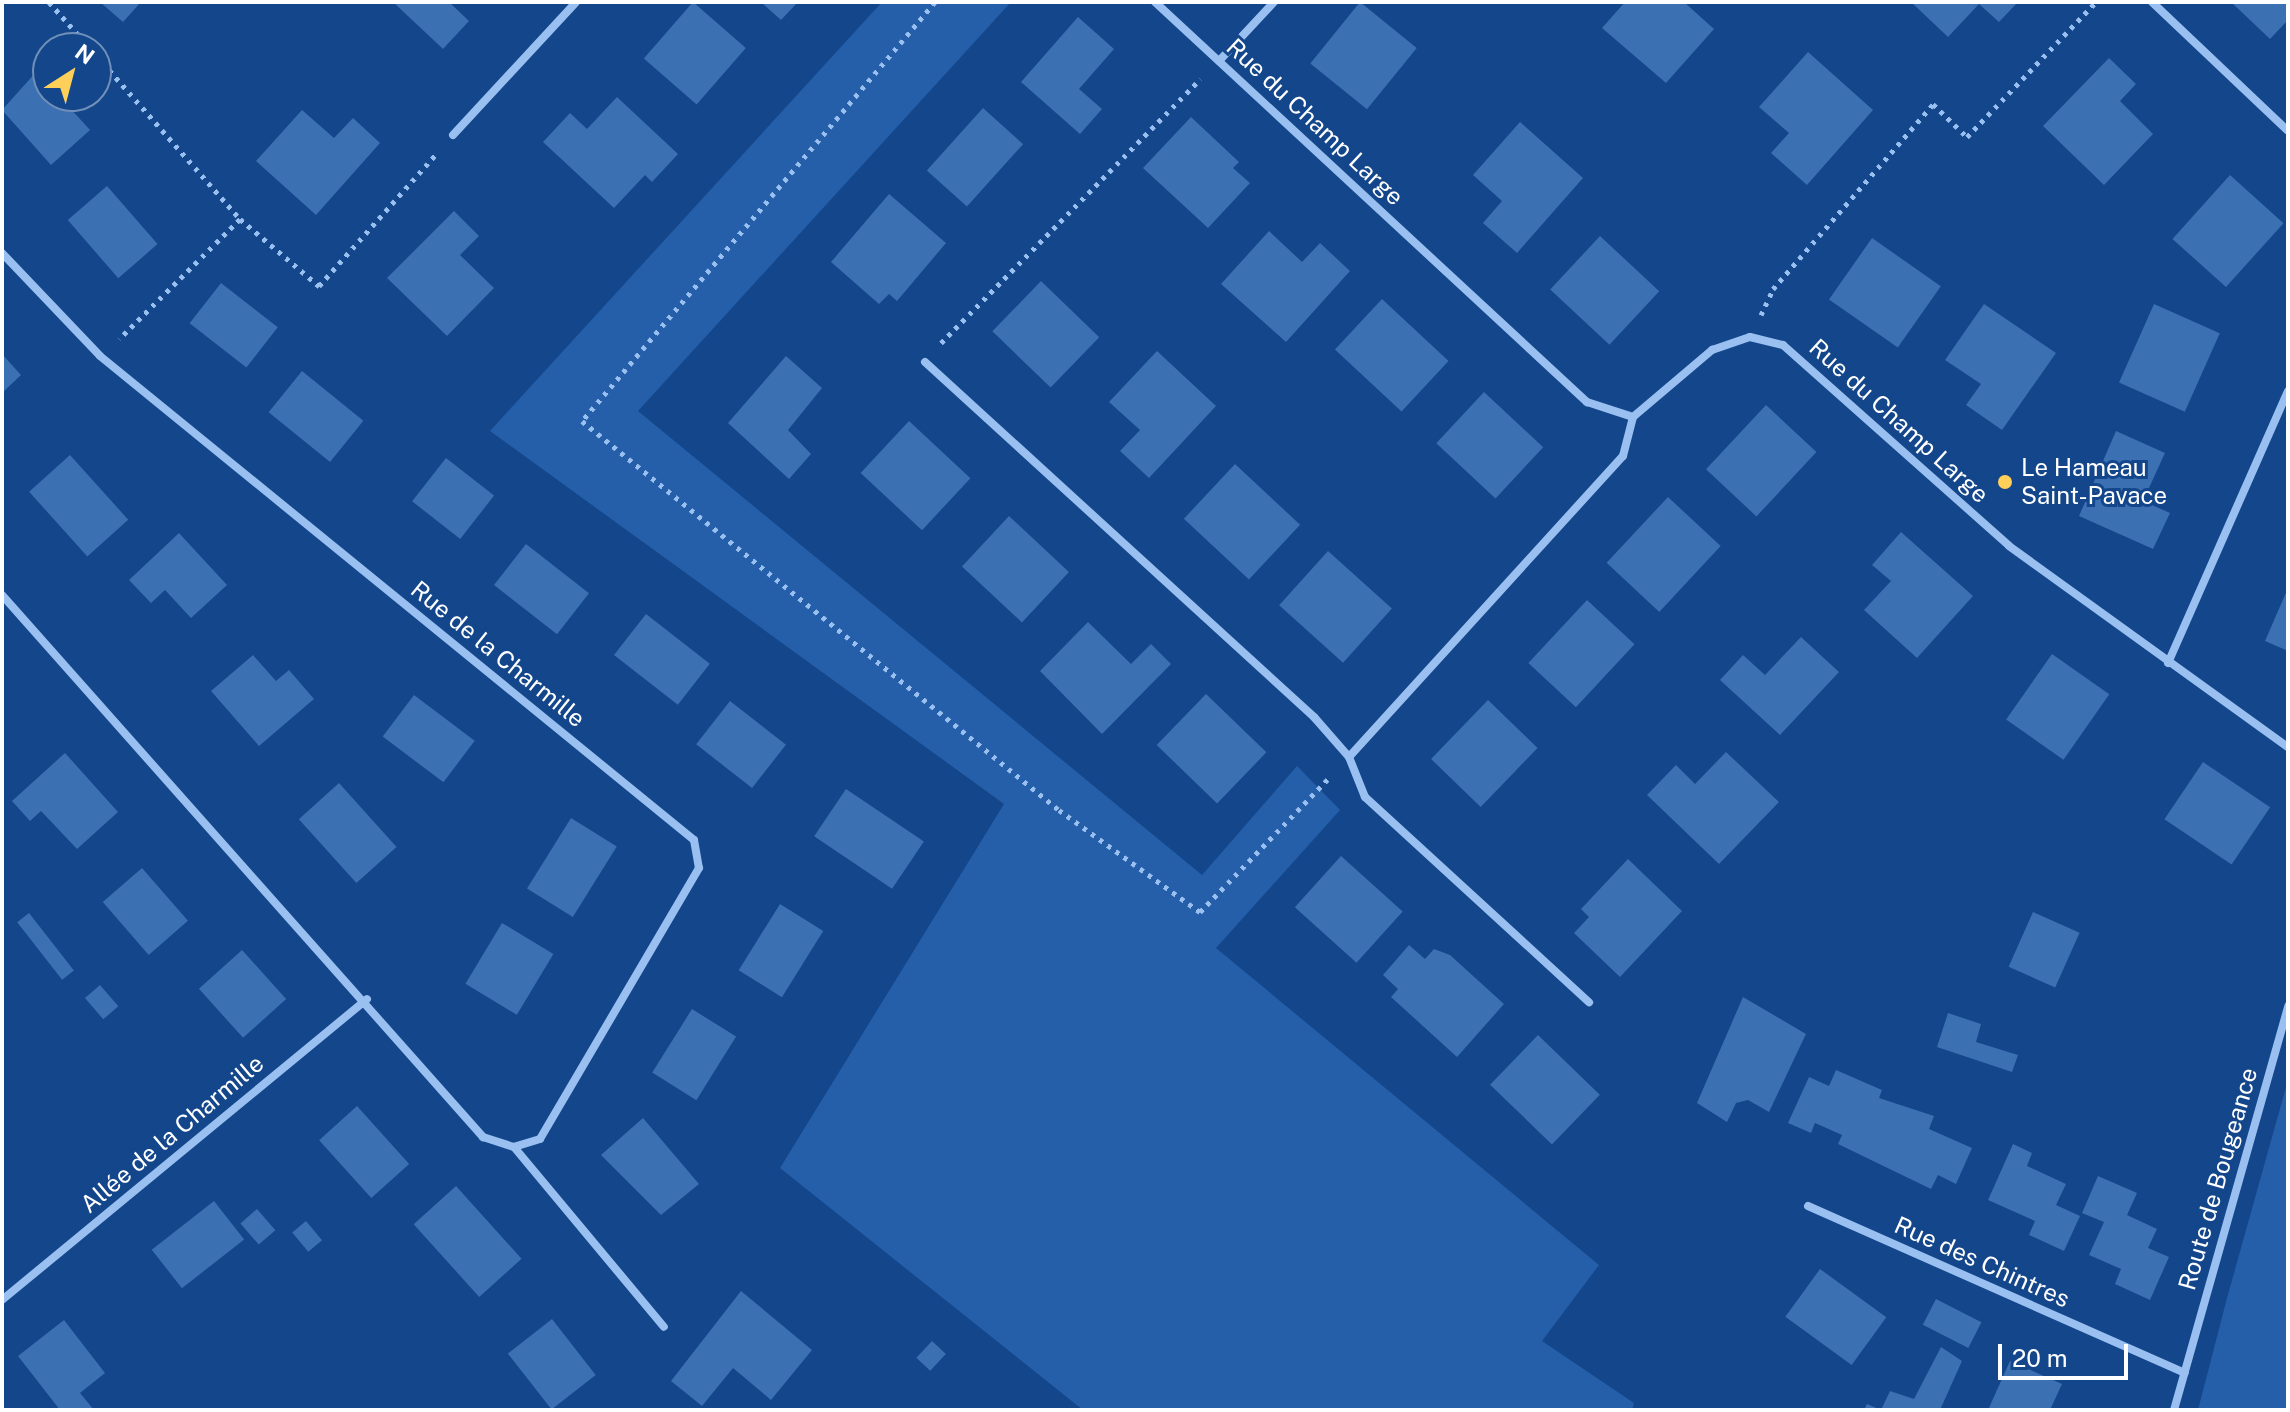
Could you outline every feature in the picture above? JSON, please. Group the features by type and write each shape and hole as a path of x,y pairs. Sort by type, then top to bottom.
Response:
{"street":[{"path":"453,135 576,2"},
{"name":"Rue du Champ Large","path":"1155,2 1587,402 1633,417"},
{"path":"1219,61 1274,2"},
{"path":"2152,2 2288,131"},
{"name":"Rue de la Charmille","path":"2,253 100,356 694,840 699,868 540,1139 514,1147"},
{"path":"1349,757 1623,456 1633,417 1712,350 1750,337"},
{"name":"Rue du Champ Large","path":"1750,337 1783,345 2009,546 2288,747"},
{"path":"925,362 1314,717 1349,757 1365,797 1589,1002"},
{"path":"2168,663 2288,391"},
{"path":"2,595 367,999 483,1137 514,1147 664,1327"},
{"name":"Allée de la Charmille","path":"2,1300 367,999"},
{"name":"Route de Bougeance","path":"2174,1410 2288,1006"},
{"name":"Rue des Chintres","path":"1808,1206 2185,1373"}],"path":[{"path":"49,2 76,32"},
{"path":"935,2 582,421 1059,810 1200,912 1349,757"},
{"path":"1750,337 1773,289 1933,104 1967,137 2096,2"},
{"path":"925,362 1219,61"},
{"path":"112,73 240,219 319,286 453,135"},
{"path":"100,356 240,219"}],"shaded area":[{"path":"882,2 1011,2 638,411 1202,875 1297,766 1340,810 1216,948 1599,1265 1542,1341 1634,1403 1632,1410 1083,1410 780,1168 1004,804 490,431"},
{"path":"2288,1080 2288,1410 2198,1410 2227,1298"}],"building":[{"path":"100,2 141,2 123,22"},
{"path":"393,2 449,2 469,21 443,49"},
{"path":"693,2 746,48 697,105 644,59"},
{"path":"761,2 798,2 781,20"},
{"path":"1360,2 1417,48 1367,109 1310,63"},
{"path":"1625,2 1684,2 1714,29 1666,83 1602,28"},
{"path":"1911,2 2018,2 1999,22 1979,4 1948,37"},
{"path":"2231,2 2288,2 2288,20 2270,39"},
{"path":"1078,17 1114,49 1079,89 1102,109 1080,134 1021,82"},
{"path":"1808,52 1873,110 1807,185 1771,153 1789,133 1759,107"},
{"path":"2109,58 2136,84 2120,101 2153,134 2104,185 2043,126"},
{"path":"32,77 32,112 74,112 90,130 51,165 2,110"},
{"path":"617,97 678,154 652,182 645,175 614,208 543,142 570,113 587,129"},
{"path":"983,108 1023,144 967,207 927,170"},
{"path":"302,110 334,138 353,118 380,143 316,215 256,161"},
{"path":"1191,117 1239,162 1233,168 1250,183 1208,228 1143,168"},
{"path":"1520,122 1583,178 1517,253 1483,223 1502,201 1473,175"},
{"path":"2230,175 2284,223 2226,287 2172,239"},
{"path":"107,186 158,244 118,278 68,220"},
{"path":"889,194 946,243 897,301 889,294 879,304 831,262"},
{"path":"454,211 479,236 460,255 494,288 447,336 387,278"},
{"path":"1269,231 1302,262 1320,243 1350,271 1286,342 1221,284"},
{"path":"1600,236 1659,291 1609,345 1550,289"},
{"path":"1872,238 1941,286 1898,348 1829,299"},
{"path":"1041,281 1099,337 1051,388 992,331"},
{"path":"221,283 278,327 246,368 190,323"},
{"path":"1382,299 1449,361 1401,412 1335,349"},
{"path":"1984,304 2056,353 2002,430 1966,405 1981,384 1945,360"},
{"path":"2154,304 2220,333 2185,412 2119,383"},
{"path":"1157,351 1216,406 1149,478 1120,451 1140,430 1109,402"},
{"path":"2,354 21,375 2,393"},
{"path":"786,356 822,388 788,430 811,454 789,479 728,423"},
{"path":"302,371 363,421 330,462 269,412"},
{"path":"1484,392 1543,447 1495,498 1436,443"},
{"path":"1766,405 1816,452 1756,516 1706,469"},
{"path":"909,421 970,478 922,530 861,473"},
{"path":"2116,431 2165,453 2143,501 2170,513 2153,549 2079,516"},
{"path":"70,455 128,520 87,556 29,492"},
{"path":"446,458 494,496 460,539 412,501"},
{"path":"1235,464 1300,525 1249,580 1184,519"},
{"name":"Le Hameau Saint-Pavace","path":"2006,472 2014,481 2002,492 1994,483"},
{"path":"1668,497 1721,546 1659,612 1607,563"},
{"path":"1009,516 1069,572 1022,622 962,566"},
{"path":"1901,532 1973,596 1917,658 1864,610 1891,581 1872,565"},
{"path":"179,533 227,585 191,618 165,590 151,603 129,580"},
{"path":"526,544 589,593 557,634 494,585"},
{"path":"1328,551 1392,609 1343,663 1279,605"},
{"path":"2288,588 2288,651 2265,641"},
{"path":"1587,600 1635,644 1576,707 1528,663"},
{"path":"646,614 710,664 678,705 614,655"},
{"path":"1088,622 1131,664 1151,644 1171,664 1102,734 1040,671"},
{"path":"1801,637 1839,672 1780,735 1720,680 1743,655 1765,675"},
{"path":"2052,654 2109,694 2063,760 2006,720"},
{"path":"253,655 276,681 289,670 314,699 259,746 211,691"},
{"path":"1206,694 1266,752 1217,803 1157,745"},
{"path":"414,695 475,741 443,782 383,737"},
{"path":"1488,700 1538,748 1481,807 1431,759"},
{"path":"730,701 786,745 752,788 696,744"},
{"path":"1726,752 1779,802 1719,864 1647,795 1676,765 1695,784"},
{"path":"65,753 118,812 77,849 41,811 30,821 12,801"},
{"path":"2203,762 2270,807 2232,864 2164,819"},
{"path":"339,783 397,847 356,883 299,819"},
{"path":"846,789 924,842 892,889 814,836"},
{"path":"571,818 617,847 573,917 527,888"},
{"path":"1341,856 1403,912 1357,963 1295,907"},
{"path":"1628,859 1682,911 1620,977 1574,933 1589,917 1581,909"},
{"path":"142,868 188,921 149,955 103,902"},
{"path":"780,904 823,931 782,997 739,970"},
{"path":"2033,912 2080,933 2055,988 2009,967"},
{"path":"29,913 74,971 62,980 17,922"},
{"path":"502,923 553,954 517,1015 465,984"},
{"path":"1409,945 1425,959 1434,949 1450,955 1504,1004 1457,1057 1391,997 1398,989 1383,975"},
{"path":"242,950 286,999 243,1038 199,989"},
{"path":"100,985 118,1006 103,1019 85,998"},
{"path":"1743,997 1806,1034 1769,1112 1748,1100 1736,1103 1727,1122 1697,1103"},
{"path":"692,1009 736,1037 696,1100 652,1073"},
{"path":"1948,1013 1981,1024 1976,1042 2018,1055 2012,1072 1937,1047"},
{"path":"1538,1035 1600,1095 1552,1144 1490,1085"},
{"path":"1836,1070 1882,1090 1879,1098 1934,1116 1929,1129 1972,1148 1956,1184 1938,1175 1931,1189 1838,1144 1842,1135 1815,1123 1811,1133 1788,1123 1809,1077 1829,1086"},
{"path":"357,1106 409,1164 371,1198 319,1140"},
{"path":"643,1118 699,1184 661,1215 601,1155"},
{"path":"2013,1144 2032,1153 2027,1166 2066,1184 2056,1205 2080,1216 2064,1251 2029,1235 2035,1221 1988,1200"},
{"path":"2098,1176 2137,1193 2127,1215 2157,1229 2148,1248 2169,1257 2150,1300 2115,1284 2121,1269 2089,1255 2104,1222 2082,1213"},
{"path":"456,1186 522,1259 479,1297 414,1224"},
{"path":"214,1201 244,1240 182,1288 152,1250"},
{"path":"257,1209 275,1230 259,1245 240,1223"},
{"path":"306,1221 322,1240 308,1252 292,1233"},
{"path":"1820,1269 1886,1317 1852,1365 1785,1317"},
{"path":"741,1291 812,1350 771,1400 733,1368 702,1406 671,1381"},
{"path":"1936,1299 1981,1322 1968,1348 1923,1325"},
{"path":"552,1319 596,1375 552,1409 508,1353"},
{"path":"64,1320 105,1373 80,1393 94,1410 60,1410 18,1356"},
{"path":"932,1341 946,1354 930,1371 916,1358"},
{"path":"1941,1347 1962,1361 1940,1410 1881,1410 1890,1391 1914,1399"},
{"path":"2010,1361 2062,1384 2050,1410 1988,1410"},
{"path":"1867,1404 1881,1410 1864,1410"}],"place":[{"name":"Le Hameau Saint-Pavace","path":"2005,482"}]}
